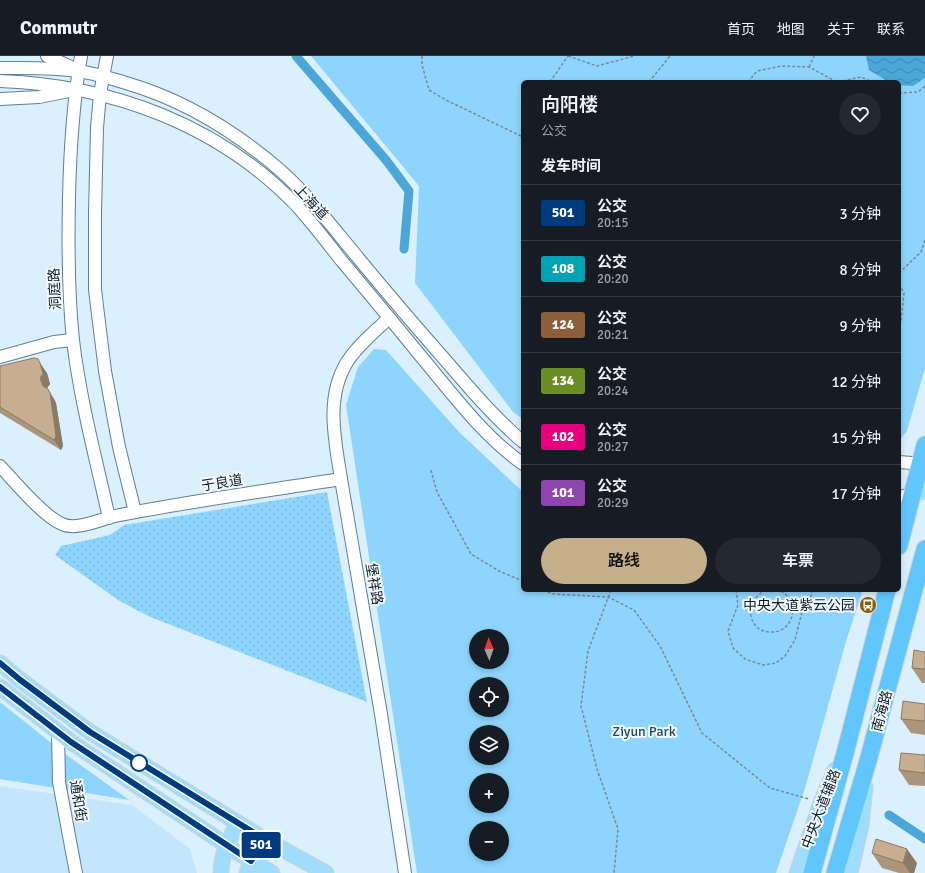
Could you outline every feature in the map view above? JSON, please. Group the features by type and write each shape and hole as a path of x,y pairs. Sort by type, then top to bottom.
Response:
{"highway":[{"path":"901,538 912,494 922,464 925,445"},
{"name":"南海路","path":"836,873 868,761 925,548"},
{"name":"南海路","path":"812,873 847,746 886,592"}],"main road":[{"path":"0,662 19,679 90,732 264,839 326,873"},
{"path":"0,687 71,742 226,844 249,867 272,873"},
{"name":"中央大道辅路","path":"797,873 821,803 847,746"},
{"path":"850,873 861,826 868,761"},
{"path":"221,873 226,844 238,823"},
{"path":"249,867 264,839"}],"street":[{"path":"48,56 78,71"},
{"name":"洞庭路","path":"81,56 78,71 70,154 68,220 69,282 73,340 83,401 109,518"},
{"path":"107,56 100,94 96,155 95,290 104,371 134,512"},
{"name":"上海道","path":"0,68 41,68 78,71 103,76 182,104 198,112 248,144 281,171 316,208 398,306 471,389 499,420 521,440"},
{"name":"上海道","path":"0,81 22,82 76,89 125,101 186,125 222,145 264,177 298,207 456,399 498,444 521,462"},
{"path":"0,99 39,97 76,89"},
{"name":"堡祥路","path":"389,318 356,350 347,362 335,387 332,405 336,447 381,714 405,873"},
{"path":"0,357 54,342 73,340"},
{"path":"901,462 922,464"},
{"name":"于良道","path":"0,466 42,510 63,525 71,526 85,525 134,512 341,479"},
{"name":"通和街","path":"58,732 59,782 76,873"}],"path":[{"path":"422,56 422,65 429,90 448,101 521,135"},
{"path":"551,80 568,56 597,66 634,56"},
{"path":"651,80 670,56"},
{"path":"809,67 814,56"},
{"path":"750,80 757,71 781,66 809,67 833,80"},
{"path":"847,80 861,77 868,80"},
{"path":"901,93 918,92 925,86"},
{"path":"901,271 921,252 925,240"},
{"path":"901,288 904,293 901,322"},
{"path":"431,470 437,492 471,554 499,571 521,581"},
{"path":"548,592 553,594 608,597 634,610 660,646 702,733 770,788 821,803"},
{"path":"610,592 588,651 581,706 597,769 618,829 614,873"},
{"path":"736,592 738,605 728,631 733,648 744,659 763,665 776,662 785,656 796,640 802,612 812,592"},
{"path":"762,592 751,604 751,617 754,624 766,631 773,632 780,631 786,627 791,621 793,614 791,600 782,592"}],"shaded area":[{"path":"0,786 132,805 190,849 197,873 0,873"}],"green space":[{"path":"311,56 925,56 925,368 907,431 901,438 901,80 521,80 521,418 513,412 415,283 419,186"},
{"name":"Ziyun Park","path":"374,349 386,350 459,432 521,490 521,592 862,592 847,638 806,785 776,873 417,873 346,405 358,367"},
{"path":"327,492 367,702 148,616 118,600 55,555 61,546 110,535 124,525"},
{"path":"0,702 64,753 129,800 0,779"}],"water":[{"path":"866,56 925,56 925,78 913,86 901,85 901,80 886,80 869,70"}],"building":[{"path":"34,358 38,359 40,363 43,374 40,378 43,386 48,389 50,393 56,436 54,440 0,407 0,366"},
{"path":"914,650 925,652 925,669 912,668"},
{"path":"903,701 925,704 925,721 901,719"},
{"path":"901,753 925,755 925,773 899,770"},
{"path":"876,839 907,849 903,863 872,853"}],"waterway":[{"path":"296,56 386,160 409,191 404,249"},
{"path":"889,815 925,839"}],"bus line":[{"name":"501","path":"0,663 90,732 264,839 251,861 71,742 0,687"}],"place":[{"name":"中央大道紫云公园","path":"868,605"}]}
